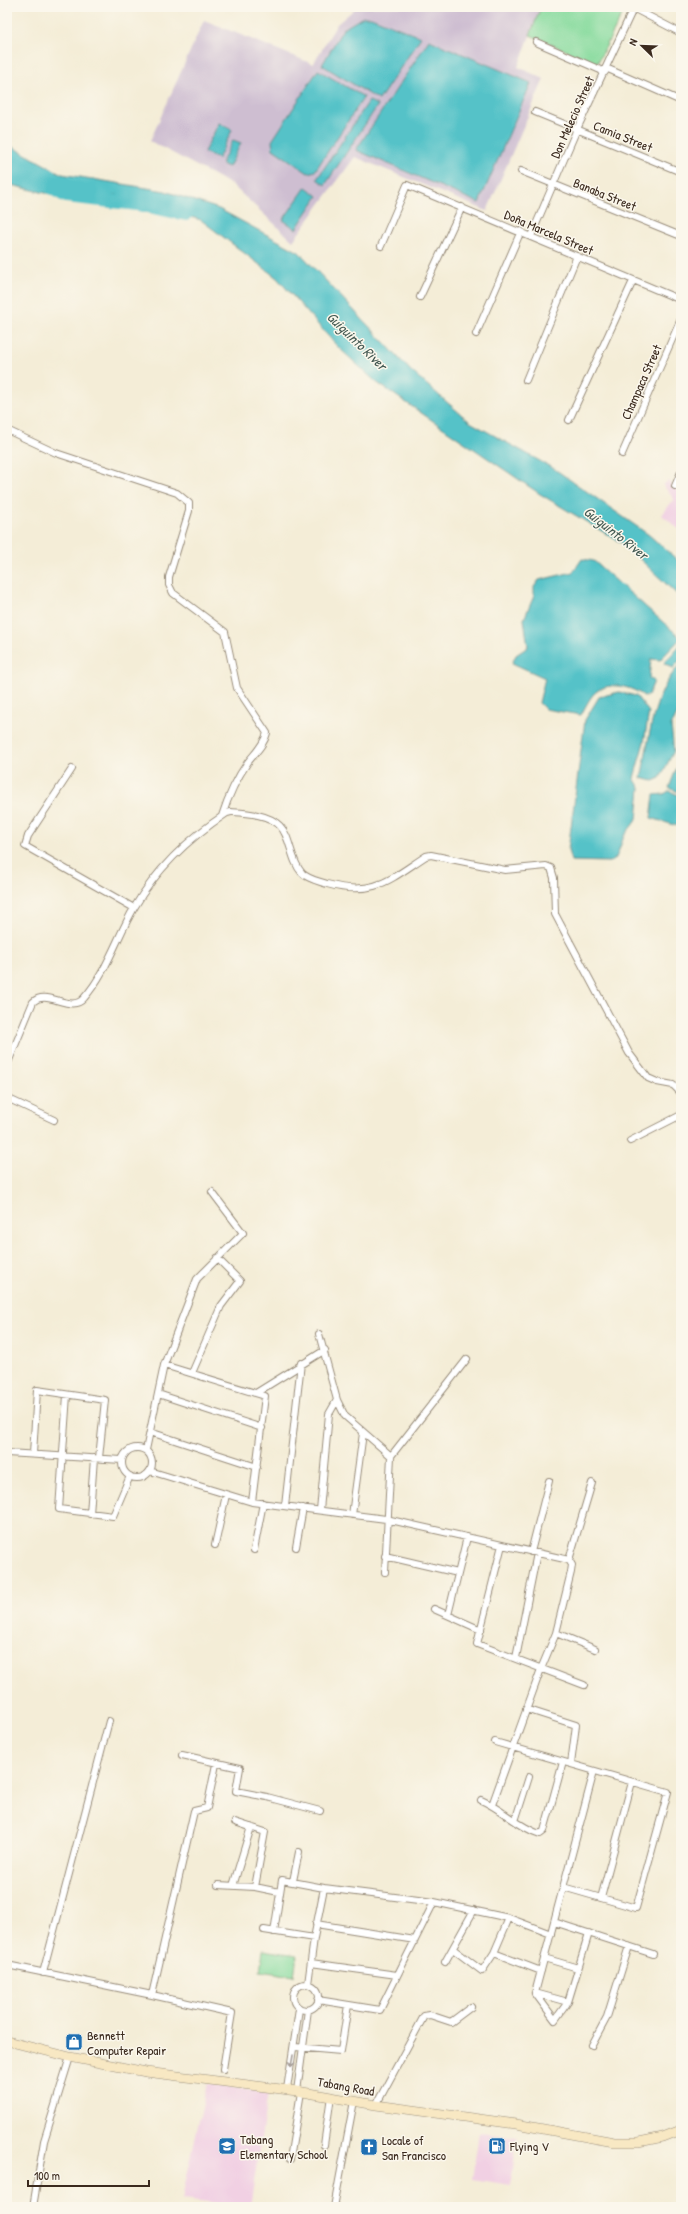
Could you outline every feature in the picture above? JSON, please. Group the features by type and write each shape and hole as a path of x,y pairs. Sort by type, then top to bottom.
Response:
{"main road":[{"name":"Tabang Road","path":"7,2041 70,2057 151,2073 299,2091 376,2105 516,2124 614,2142 639,2142 663,2137 681,2130"}],"street":[{"path":"633,7 681,33"},
{"name":"Don Melecio Street","path":"531,236 554,186 577,129 633,7"},
{"path":"536,42 681,101"},
{"name":"Camia Street","path":"534,112 681,172"},
{"name":"Banaba Street","path":"521,171 554,186 681,236"},
{"name":"Doña Marcela Street","path":"381,246 407,185 521,231 633,281 681,300"},
{"path":"420,297 462,207"},
{"path":"476,334 521,231"},
{"path":"526,380 577,256"},
{"path":"569,420 633,281"},
{"name":"Champaca Street","path":"622,454 681,319"},
{"path":"7,430 56,453 178,493 189,503 189,512 169,577 169,585 173,593 225,632 237,688 268,733 263,744 248,763 230,792 222,816"},
{"path":"675,486 681,472"},
{"path":"72,770 28,836 25,846 134,908"},
{"path":"7,1065 33,1002 41,998 73,1004 80,1002 102,971 134,908 158,874 177,852 194,836 222,816 231,812 264,817 276,822 282,827 294,859 302,873 312,880 348,889 380,886 426,856 431,855 505,870 546,866 550,868 554,878 555,914 629,1053 648,1078 657,1082 673,1085 681,1093"},
{"path":"7,1098 54,1120"},
{"path":"630,1141 681,1115"},
{"path":"146,1450 164,1365 197,1279 243,1233 212,1192"},
{"path":"192,1373 221,1306 240,1281 217,1258"},
{"path":"319,1334 325,1350 337,1400 345,1416 391,1456"},
{"path":"256,1393 301,1363 325,1350"},
{"path":"385,1572 386,1519 391,1456 467,1359"},
{"path":"285,1506 301,1363"},
{"path":"164,1365 265,1396 252,1502"},
{"path":"33,1454 37,1390 105,1400 96,1458 90,1514"},
{"path":"158,1394 262,1428"},
{"path":"67,1395 60,1509 113,1516 130,1476"},
{"path":"320,1510 329,1414 337,1400"},
{"path":"150,1432 257,1467"},
{"path":"352,1514 363,1433"},
{"path":"133,1448 146,1450 152,1458 150,1471 143,1477 130,1476 124,1470 122,1460 126,1453 133,1448"},
{"path":"7,1453 122,1460"},
{"path":"150,1471 252,1502 386,1519 569,1560"},
{"path":"516,1658 534,1552 549,1481"},
{"path":"492,1805 526,1709 556,1633 571,1572 572,1565 569,1560 592,1483"},
{"path":"215,1545 226,1495"},
{"path":"254,1550 263,1503"},
{"path":"296,1547 303,1508"},
{"path":"448,1615 467,1537"},
{"path":"502,1545 478,1644 584,1685"},
{"path":"385,1556 458,1573"},
{"path":"434,1610 481,1630"},
{"path":"556,1633 595,1649"},
{"path":"526,1709 576,1725 571,1764"},
{"path":"43,1973 109,1722"},
{"path":"495,1742 668,1792 636,1908 563,1887"},
{"path":"182,1755 216,1764 240,1768 236,1791 267,1797 320,1811"},
{"path":"481,1800 540,1834 544,1830 563,1762"},
{"path":"152,1995 194,1811 207,1808 216,1764"},
{"path":"535,1993 594,1771"},
{"path":"516,1821 529,1777"},
{"path":"601,1898 632,1782"},
{"path":"235,1822 265,1832 255,1886"},
{"path":"234,1886 252,1827"},
{"path":"293,1882 299,1852"},
{"path":"274,1932 278,1892 282,1880 324,1888 434,1902 474,1910 509,1918 551,1934"},
{"path":"218,1885 255,1886 278,1892"},
{"path":"308,1984 316,1924 324,1888"},
{"path":"318,2000 380,2010 434,1902"},
{"path":"445,1962 474,1910"},
{"path":"453,1949 482,1970 494,1953 509,1918"},
{"path":"554,1922 653,1954"},
{"path":"316,1924 415,1940"},
{"path":"264,1930 314,1938"},
{"path":"535,1993 555,2020 568,2002 589,1933"},
{"path":"592,2045 606,2017 629,1946"},
{"path":"494,1953 541,1971"},
{"path":"544,1958 578,1968"},
{"path":"311,1963 397,1976"},
{"path":"7,1964 232,2013 222,2069"},
{"path":"308,1984 317,1990 318,2000 313,2007 308,2010 299,2009 294,2003 293,1994 300,1985 308,1984"},
{"path":"535,1993 568,2002"},
{"path":"295,2047 341,2051 348,2005"},
{"path":"376,2105 424,2016 430,2015 451,2022 471,2007"},
{"path":"287,2090 295,2047 299,2009"},
{"path":"290,2159 308,2010"},
{"path":"33,2207 44,2141 70,2057"},
{"path":"324,2145 331,2096"},
{"path":"334,2207 354,2101"}],"shaded area":[{"path":"357,7 541,7 518,67 544,79 487,211 355,157 293,241 232,185 150,141 204,20 313,64 337,24"},
{"path":"668,481 674,488 681,489 681,531 662,515 674,499 663,485"},
{"name":"Tabang Elementary School","path":"207,2084 268,2093 250,2207 182,2199"},
{"path":"479,2133 517,2137 511,2185 472,2179"}],"green space":[{"path":"541,7 621,7 625,9 597,64 530,35"},
{"path":"263,1950 297,1955 294,1976 260,1971"}],"water":[{"path":"363,17 371,17 421,37 379,100 322,65 343,29"},
{"path":"429,40 531,83 479,203 356,150"},
{"path":"318,70 364,97 315,171 308,173 273,149 272,141"},
{"path":"369,101 378,105 325,185 317,179"},
{"path":"219,123 232,130 218,159 204,152"},
{"path":"233,140 241,143 229,167 221,164"},
{"path":"7,144 62,174 165,191 219,209 299,252 411,371 470,422 556,470 649,535 681,563 681,598 625,545 540,494 376,382 337,346 277,278 201,220 117,195 45,193 7,184"},
{"path":"306,187 318,196 296,229 283,220"},
{"path":"582,559 594,561 681,638 660,660 651,659 649,678 654,681 648,696 644,696 634,690 621,686 609,686 597,691 592,696 581,715 545,709 539,703 545,678 512,663 516,655 528,647 524,619 534,596 534,587 539,580 573,572"},
{"path":"681,644 681,659 673,668 664,663"},
{"path":"681,664 681,707 671,726 674,751 660,778 653,781 641,778 653,718 658,703 663,689"},
{"path":"619,692 636,696 649,712 644,742 634,778 640,788 637,819 624,836 616,858 609,862 571,861 568,850 585,720 599,697"},
{"path":"681,762 681,793 669,788 676,769"},
{"path":"669,791 681,796 681,827 651,818 654,795 664,794"}],"waterway":[{"name":"Guiguinto River","path":"45,184 66,196 138,204 186,214"}],"place":[{"name":"Bennett Computer Repair","path":"74,2042"},
{"name":"Tabang Elementary School","path":"227,2146"},
{"name":"Flying V","path":"497,2146"},
{"name":"Locale of San Francisco","path":"369,2147"}]}
